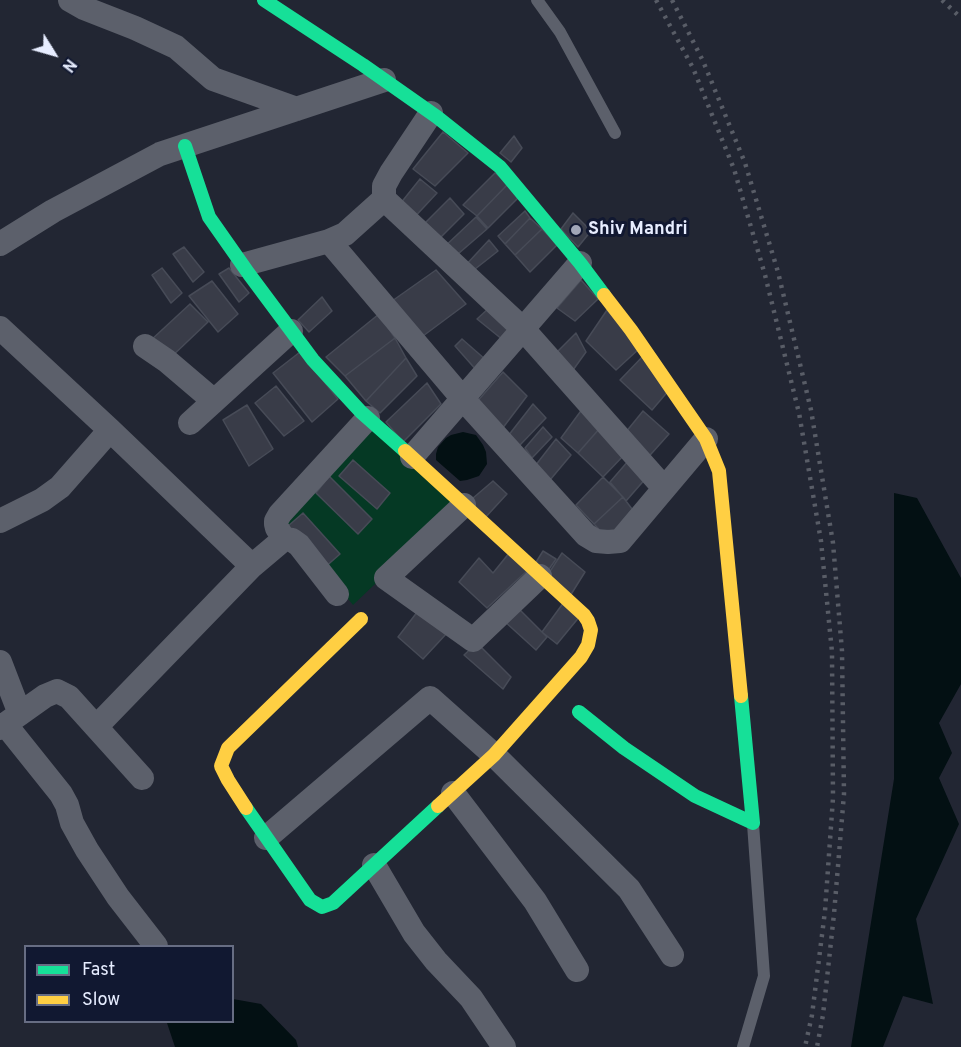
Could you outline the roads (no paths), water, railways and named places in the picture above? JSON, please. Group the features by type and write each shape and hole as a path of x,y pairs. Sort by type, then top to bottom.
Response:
{"street":[{"path":"70,0 176,47 213,80 297,109"},
{"path":"264,0 431,113 500,167 580,263 631,330 706,439 719,471 753,823"},
{"path":"0,244 53,211 160,154 384,80"},
{"path":"431,113 391,173 384,186 384,199 523,329 664,488"},
{"path":"185,146 209,217 313,360 368,418 567,600 588,621 591,630 588,645 581,657 494,755 333,903 322,907 310,900 266,838 221,766 228,747 361,619"},
{"path":"242,265 329,241 345,234 384,199"},
{"path":"329,241 463,399 586,535 596,541 620,541 706,439"},
{"path":"412,458 580,263"},
{"path":"0,328 252,566"},
{"path":"190,423 291,331"},
{"path":"145,346 214,400"},
{"path":"337,594 299,545 284,538 277,528 276,521 368,418"},
{"path":"0,521 42,500 60,487 110,430"},
{"path":"464,505 386,578 474,640 540,576"},
{"path":"96,727 252,566 284,538"},
{"path":"0,662 9,722 61,794 72,823 87,850 118,897 155,945"},
{"path":"9,722 45,696 57,692 69,698 142,778"},
{"path":"266,838 430,698 494,755 629,889 672,955"},
{"path":"579,712 624,748 695,796 753,823"},
{"path":"453,793 535,901 577,970"},
{"path":"374,865 414,933 436,961 471,998 504,1047"}],"lane":[{"path":"537,0 560,32 615,133"},
{"path":"743,1047 764,976 753,823"}],"railway":[{"path":"656,0 693,68 734,169 765,275 799,413 821,541 832,652 833,798 825,911 812,1015 805,1047"},
{"path":"672,0 703,61 745,163 778,272 811,410 833,543 842,651 844,794 834,914 823,1015 817,1047"},
{"path":"942,0 961,18"}],"place":[{"name":"Shiv Mandri","path":"576,230"}]}
